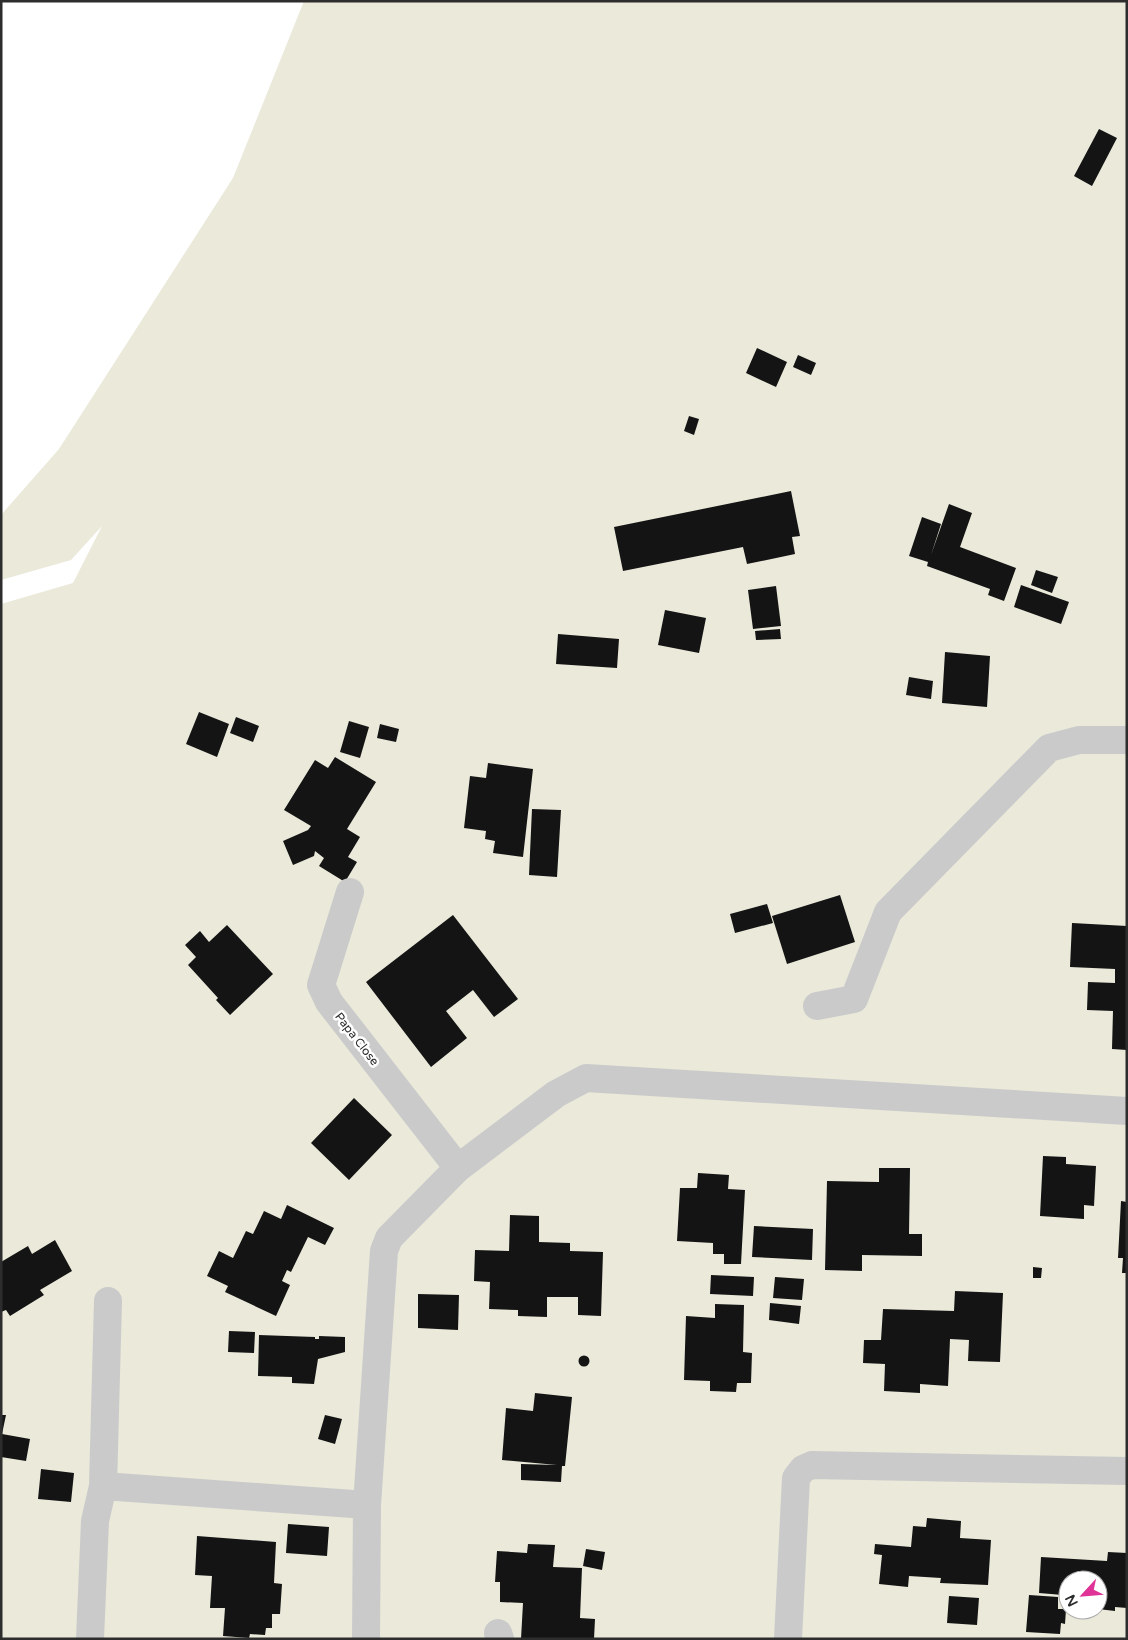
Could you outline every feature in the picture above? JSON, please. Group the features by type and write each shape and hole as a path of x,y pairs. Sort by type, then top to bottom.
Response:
{"street":[{"path":"817,1006 854,999 888,912 1049,748 1079,740 1127,740"},
{"name":"Papa Close","path":"350,892 321,985 329,1002 458,1168"},
{"path":"366,1639 367,1504 384,1251 389,1238 458,1168 556,1094 586,1078 1127,1111"},
{"path":"90,1639 96,1522 103,1486 108,1301"},
{"path":"788,1639 796,1478 802,1469 812,1465 1127,1471"},
{"path":"103,1486 367,1504"}],"shaded area":[{"path":"304,1 1127,1 1127,1639 1,1639 1,604 73,583 102,526 71,560 1,580 1,515 59,449 233,178"}],"building":[{"path":"1099,129 1117,138 1092,186 1074,176"},
{"path":"757,348 787,362 776,387 746,373"},
{"path":"798,355 816,363 811,375 793,367"},
{"path":"689,416 699,419 694,435 684,431"},
{"path":"791,491 800,536 792,537 795,554 747,564 743,547 623,571 614,527"},
{"path":"949,504 972,513 960,547 1016,568 1004,601 988,595 990,589 927,566 928,562 909,556 922,517 941,524 931,555"},
{"path":"1036,570 1058,577 1052,593 1031,585"},
{"path":"1021,585 1069,602 1061,624 1014,607"},
{"path":"776,586 781,626 753,629 748,590"},
{"path":"665,610 706,618 699,653 658,645"},
{"path":"780,629 781,639 756,640 755,631"},
{"path":"558,634 619,639 617,668 556,664"},
{"path":"945,652 990,656 987,707 942,703"},
{"path":"909,677 933,681 931,699 906,695"},
{"path":"199,712 229,724 217,757 186,744"},
{"path":"236,717 259,726 253,742 230,733"},
{"path":"349,721 369,727 360,758 340,752"},
{"path":"380,724 399,729 396,742 377,738"},
{"path":"335,757 376,782 347,829 360,837 348,857 357,862 345,882 319,866 324,858 315,851 314,856 293,865 283,841 308,830 311,826 284,810 315,760 328,768"},
{"path":"488,763 533,769 523,857 493,853 495,841 485,839 486,831 464,828 470,776 486,778"},
{"path":"532,809 561,810 557,877 529,875"},
{"path":"840,895 855,942 787,964 772,916"},
{"path":"767,904 773,923 735,933 730,914"},
{"path":"453,915 518,999 494,1017 473,990 446,1011 467,1038 431,1067 366,982"},
{"path":"1072,923 1127,926 1127,1050 1112,1049 1113,1011 1087,1010 1088,982 1115,983 1115,969 1070,967"},
{"path":"227,925 273,974 230,1015 216,1000 218,998 188,965 196,957 185,945 200,931 209,942"},
{"path":"354,1098 392,1135 349,1180 311,1143"},
{"path":"1043,1156 1066,1157 1066,1164 1096,1166 1094,1206 1084,1205 1084,1219 1040,1216"},
{"path":"879,1168 910,1168 909,1234 922,1234 922,1256 862,1255 862,1271 825,1270 827,1181 879,1182"},
{"path":"698,1173 729,1175 728,1189 745,1190 741,1264 724,1264 724,1254 713,1254 713,1243 677,1241 680,1188 697,1188"},
{"path":"1121,1201 1127,1202 1127,1273 1122,1273 1123,1258 1118,1258"},
{"path":"287,1205 334,1228 325,1245 308,1237 291,1272 287,1270 282,1281 290,1285 276,1316 225,1292 228,1286 207,1276 219,1251 233,1258 246,1231 253,1234 264,1211 281,1219"},
{"path":"510,1215 539,1216 539,1242 570,1243 570,1251 603,1252 601,1316 578,1315 578,1297 547,1297 547,1317 518,1316 518,1310 489,1309 490,1282 474,1281 475,1250 509,1251"},
{"path":"754,1226 813,1229 812,1260 752,1257"},
{"path":"55,1240 72,1271 40,1290 44,1295 10,1316 6,1310 1,1312 1,1262 28,1246 32,1254"},
{"path":"1033,1267 1042,1268 1041,1278 1033,1278"},
{"path":"711,1275 754,1277 753,1296 710,1294"},
{"path":"775,1277 804,1279 802,1300 773,1298"},
{"path":"955,1291 1003,1293 1000,1362 968,1361 969,1340 950,1339 948,1386 920,1384 920,1393 884,1391 885,1364 863,1363 864,1340 881,1340 883,1309 954,1311"},
{"path":"418,1294 459,1295 458,1330 418,1328"},
{"path":"770,1303 801,1306 799,1324 769,1320"},
{"path":"715,1304 744,1305 743,1352 752,1353 751,1383 737,1383 736,1392 710,1391 710,1381 684,1380 686,1316 715,1318"},
{"path":"229,1331 255,1332 254,1353 228,1352"},
{"path":"259,1335 315,1337 315,1339 319,1339 319,1336 345,1337 345,1352 318,1359 314,1384 292,1383 292,1377 258,1376"},
{"path":"582,1356 586,1356 589,1361 588,1365 582,1366 579,1363 579,1359"},
{"path":"535,1393 572,1397 565,1466 562,1466 561,1482 521,1480 521,1464 557,1465 502,1460 506,1408 533,1411"},
{"path":"1,1415 6,1415 2,1434 30,1439 26,1461 1,1457"},
{"path":"325,1415 342,1419 335,1444 318,1439"},
{"path":"41,1469 74,1473 71,1502 38,1499"},
{"path":"927,1518 961,1521 960,1538 991,1540 988,1585 940,1583 941,1578 909,1576 908,1587 879,1584 882,1555 874,1554 875,1544 911,1547 913,1526 926,1527"},
{"path":"288,1524 329,1527 327,1556 286,1553"},
{"path":"197,1536 276,1542 274,1583 282,1584 280,1614 272,1614 272,1628 266,1628 265,1635 250,1634 249,1638 223,1636 225,1608 210,1608 212,1576 195,1575"},
{"path":"528,1544 555,1545 553,1567 582,1568 580,1618 595,1619 594,1639 521,1639 523,1603 500,1602 500,1582 495,1582 497,1551 527,1553"},
{"path":"586,1549 605,1552 602,1570 583,1566"},
{"path":"1108,1552 1127,1553 1127,1608 1115,1607 1115,1611 1108,1610 1108,1570 1058,1570 1058,1595 1039,1593 1041,1557 1107,1561"},
{"path":"1029,1595 1058,1597 1058,1620 1065,1620 1065,1624 1061,1623 1060,1634 1026,1632"},
{"path":"949,1596 979,1598 977,1625 947,1623"}]}
